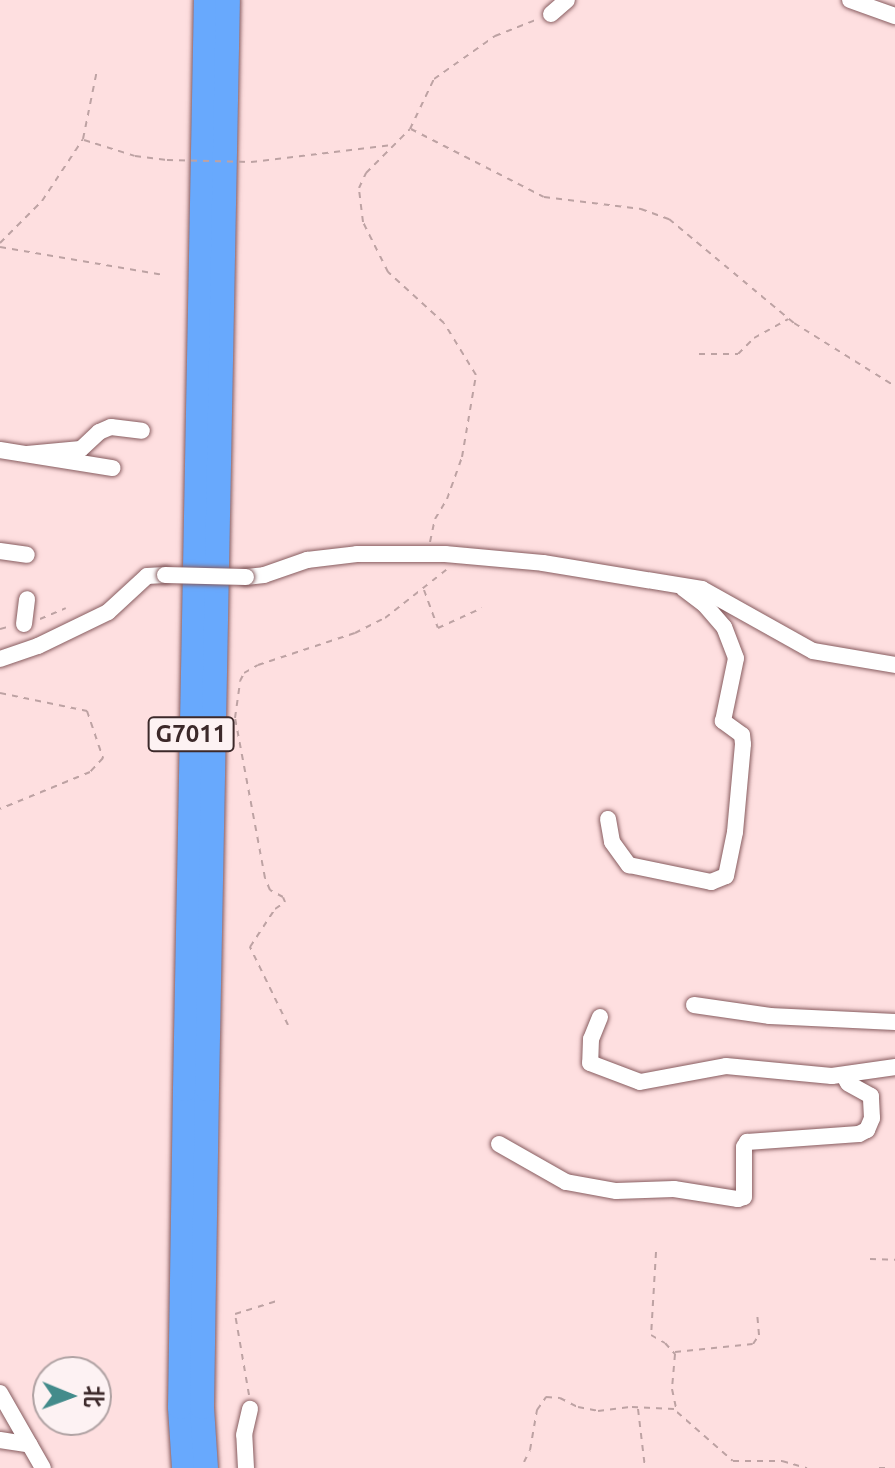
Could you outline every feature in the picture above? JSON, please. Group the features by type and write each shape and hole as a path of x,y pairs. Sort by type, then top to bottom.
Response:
{"highway":[{"name":"G7011","path":"184,1468 180,1407 206,0"},
{"name":"G7011","path":"206,1468 202,1407 206,1137 228,0"}],"street":[{"path":"551,14 567,0"},
{"path":"850,0 895,16"},
{"path":"27,454 81,449 99,432 111,427 142,431"},
{"path":"0,450 113,468"},
{"path":"0,551 27,555"},
{"path":"0,659 38,646 108,612 147,576 246,577 264,575 326,556 424,554 532,561 702,589 813,651 895,665"},
{"path":"608,819 612,842 629,865 711,882 726,876 735,832 743,744 742,735 723,721 736,658 724,627 712,612 679,584"},
{"path":"24,624 27,599"},
{"path":"694,1005 770,1016 895,1022"},
{"path":"600,1017 591,1039 590,1063 640,1082 726,1066 844,1076 895,1067"},
{"path":"499,1144 566,1182 616,1191 674,1189 738,1199 744,1197 744,1147 747,1142 859,1134 867,1130 872,1122 873,1100 848,1083 844,1076"},
{"path":"0,1393 43,1468"},
{"path":"246,1468 244,1435 250,1409"},
{"path":"0,1440 30,1445"}],"path":[{"path":"424,554 435,519 458,469 476,381 468,360 444,323 388,272 363,222 359,196 361,180 410,129 434,79 443,71 495,36 551,14"},
{"path":"0,245 42,201 83,139 97,70"},
{"path":"410,129 544,197 641,209 669,219 789,319 895,386"},
{"path":"83,139 135,156 251,162 394,145"},
{"path":"0,245 164,275"},
{"path":"699,354 738,354 754,338 789,319"},
{"path":"288,1025 250,947 275,909 285,902 283,897 270,890 265,878 235,718 240,681 244,673 258,665 355,633 404,606 461,555"},
{"path":"424,589 438,628 482,608"},
{"path":"0,693 87,711 103,758 90,772 0,809"},
{"path":"656,1252 651,1335 674,1352 753,1344 759,1335 757,1311"},
{"path":"870,1259 895,1260"},
{"path":"250,1409 235,1314 251,1306 280,1300"},
{"path":"674,1352 672,1389 675,1409"},
{"path":"524,1462 530,1450 537,1410 544,1398 560,1398 578,1407 598,1411 638,1407 675,1409 733,1461 782,1461 807,1468"},
{"path":"638,1407 645,1468"},
{"path":"879,1468 887,1468"}]}
